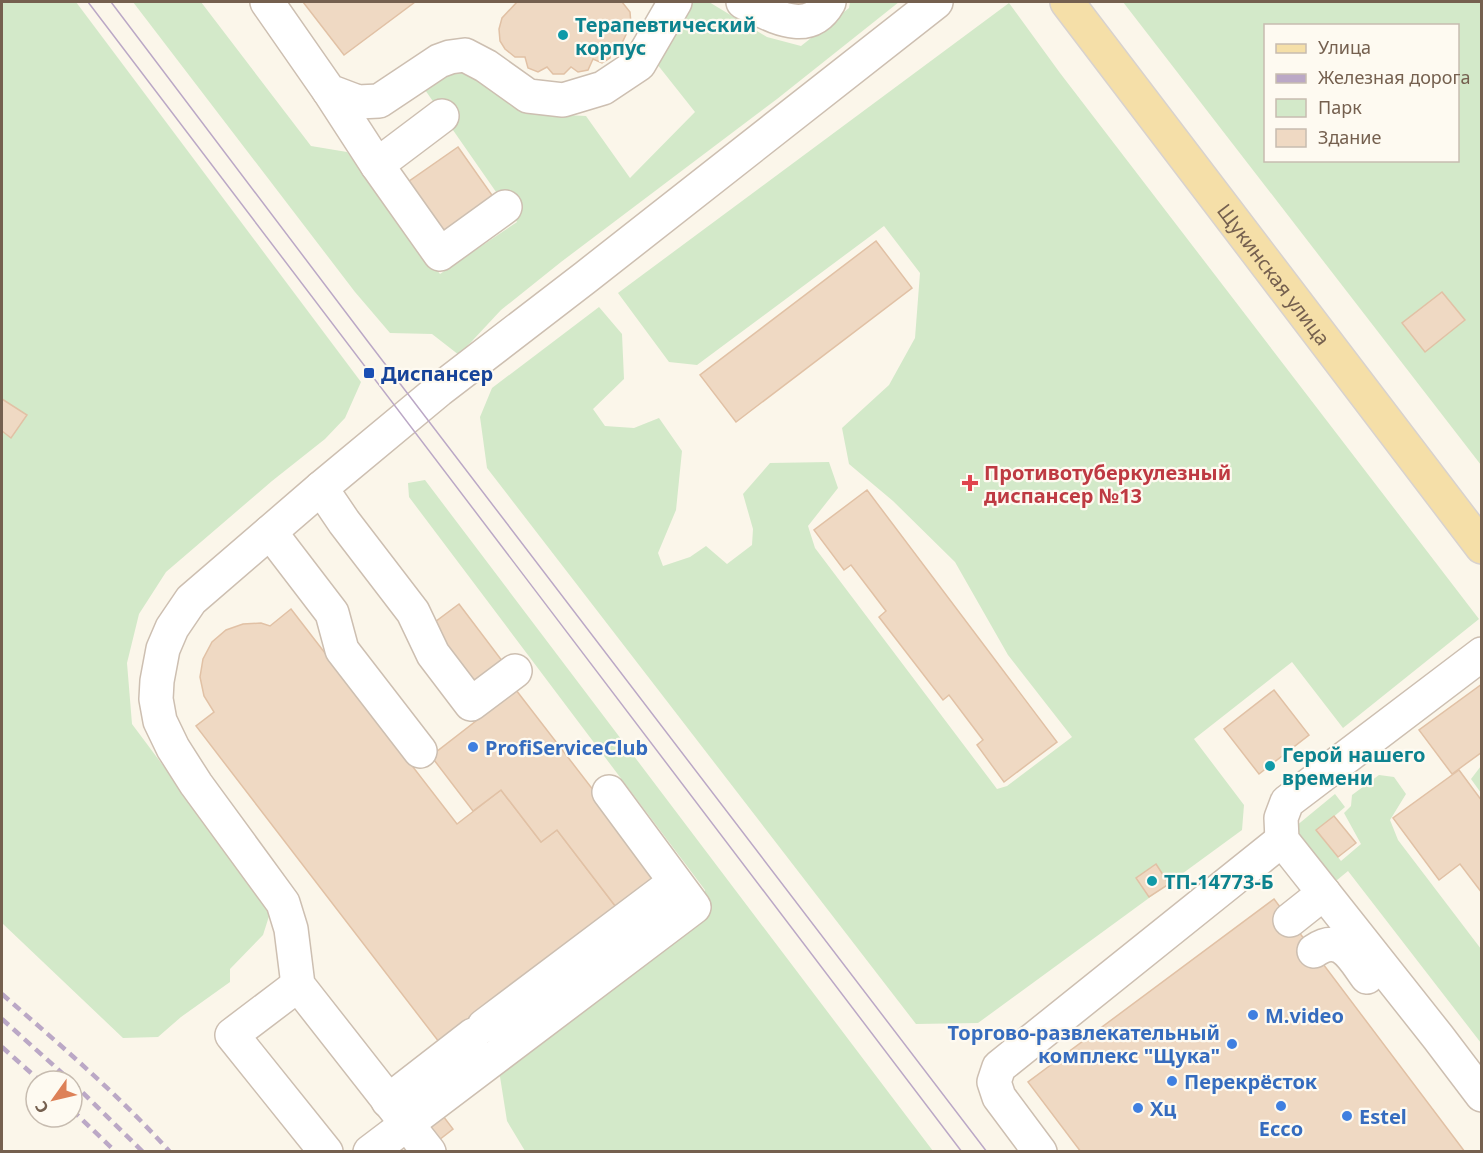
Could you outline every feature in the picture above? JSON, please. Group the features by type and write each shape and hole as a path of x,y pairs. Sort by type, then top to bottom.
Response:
{"main road":[{"name":"Щукинская улица","path":"1067,2 1482,547"}],"street":[{"path":"267,2 329,91 376,165 440,254 505,207"},
{"path":"329,91 358,102 379,101 439,61 465,55 486,66 528,96 563,100 603,88 639,64 675,2"},
{"path":"742,2 788,21 809,21 824,10 829,2"},
{"path":"429,1152 298,985 291,929 283,903 196,784 173,748 160,721 156,699 163,649 172,628 191,600 439,390 936,2"},
{"path":"376,165 442,116"},
{"path":"321,488 413,612 433,654 471,705 515,671"},
{"path":"270,532 332,613 342,651 420,751"},
{"path":"1482,654 1287,802 1281,818 1282,840 1482,1095"},
{"path":"397,1112 694,907 609,792"},
{"path":"1040,1152 999,1097 994,1082 999,1067 1282,840"},
{"path":"370,1152 397,1112 479,1031 675,882"},
{"path":"1290,920 1324,893"},
{"path":"1314,951 1330,943 1341,946 1397,1016 1438,1036"},
{"path":"298,985 232,1035 326,1152"}],"green space":[{"path":"2,2 76,2 361,382 345,418 325,439 166,572 139,614 127,663 132,724 271,910 263,935 230,969 230,982 181,1017 158,1037 123,1038 2,923"},
{"path":"133,2 201,2 311,146 347,152 440,274 517,222 423,87 454,63 525,113 586,116 630,178 695,112 653,59 690,2 709,2 767,37 801,46 849,8 850,2 899,2 777,99 501,310 459,355 432,334 390,333 355,292"},
{"path":"1123,2 1481,2 1481,465"},
{"name":"Противотуберкулезный диспансер №13","path":"1009,3 1060,73 1479,619 1343,728 1292,662 1194,739 1244,805 1242,830 978,1023 916,1024 487,468 480,417 492,388 599,307 622,334 624,379 593,409 605,426 634,428 659,418 682,451 676,510 658,553 663,566 690,557 706,546 727,564 752,545 753,529 743,494 770,463 829,462 838,488 808,526 815,548 997,789 1007,786 1072,737 1008,655 955,562 893,501 849,464 842,428 889,385 915,338 920,273 884,226 697,365 669,362 618,293"},
{"path":"425,480 933,1151 525,1151 507,1121 498,1064 702,906 705,890 409,497 408,483"},
{"path":"1481,766 1481,793 1471,779"},
{"path":"1379,775 1394,777 1406,794 1390,820 1398,840 1481,949 1481,1043 1348,871 1331,885 1290,831 1335,794 1345,807 1317,831 1341,861 1361,844 1344,813 1351,806 1352,795"}],"building":[{"path":"303,2 415,2 344,55"},
{"name":"Терапевтический корпус","path":"517,2 622,2 630,12 631,24 621,45 611,47 610,58 602,63 593,59 588,70 578,72 571,67 564,74 553,74 547,67 538,72 528,68 525,57 515,57 505,49 500,41 499,29 502,18"},
{"name":"Терапевтический корпус","path":"775,2 808,2 803,13"},
{"path":"458,147 494,198 442,235 405,184"},
{"path":"876,241 912,288 736,422 700,375"},
{"path":"1442,292 1465,320 1425,352 1402,323"},
{"path":"2,399 27,415 11,438 2,431"},
{"path":"867,490 1057,742 1004,782 977,745 983,740 949,695 943,700 879,617 886,611 851,565 844,570 814,530"},
{"path":"459,604 503,662 471,686 427,628"},
{"path":"291,609 457,824 501,790 541,842 557,830 616,907 439,1042 196,726 214,712 204,696 200,677 203,659 212,642 226,630 243,624 261,623 270,626"},
{"path":"1482,684 1482,752 1452,774 1419,730"},
{"path":"516,690 658,874 616,907 557,830 541,842 501,790 473,811 431,756"},
{"path":"1274,690 1309,735 1259,774 1224,729"},
{"path":"1459,770 1482,801 1482,893 1460,864 1439,880 1393,818"},
{"path":"1334,816 1356,843 1338,857 1316,830"},
{"name":"ТП-14773-Б","path":"1156,864 1169,884 1149,897 1136,878"},
{"name":"Торгово-развлекательный комплекс \"Щука\"","path":"1274,899 1465,1152 1081,1152 1028,1082"},
{"path":"440,1112 453,1129 439,1140 426,1123"}],"tram line":[{"path":"88,2 962,1152"},
{"path":"111,2 987,1152"}],"railway":[{"path":"2,994 109,1090 170,1152"},
{"path":"2,1019 58,1069"},
{"path":"2,1047 27,1069"},
{"path":"84,1094 143,1152"},
{"path":"84,1121 116,1152"}],"place":[{"name":"Терапевтический корпус","path":"563,35"},
{"name":"Диспансер","path":"369,373"},
{"name":"Противотуберкулезный диспансер №13","path":"970,483"},
{"name":"ProfiServiceClub","path":"473,747"},
{"name":"Герой нашего времени","path":"1270,766"},
{"name":"ТП-14773-Б","path":"1152,881"},
{"name":"M.video","path":"1253,1015"},
{"name":"Торгово-развлекательный комплекс \"Щука\"","path":"1232,1044"},
{"name":"Перекрёсток","path":"1172,1081"},
{"name":"Ecco","path":"1281,1106"},
{"name":"Хц","path":"1138,1108"},
{"name":"Estel","path":"1347,1116"}]}
